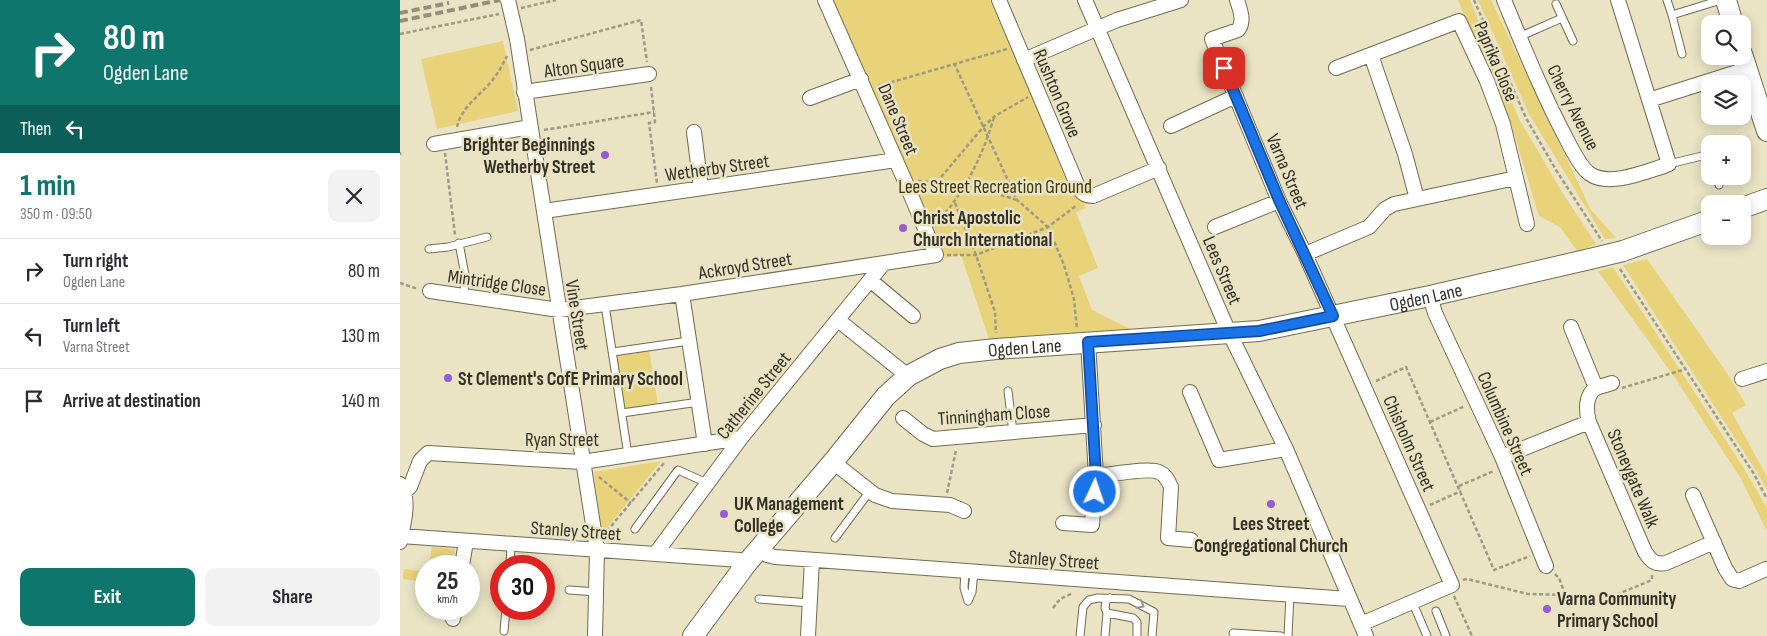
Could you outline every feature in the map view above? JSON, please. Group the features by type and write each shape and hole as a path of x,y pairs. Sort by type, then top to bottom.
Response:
{"street":[{"name":"Vine Street","path":"508,0 517,42 597,550 595,636"},
{"name":"Dane Street","path":"825,0 936,255"},
{"name":"Rushton Grove","path":"999,0 1079,189 1088,196"},
{"name":"Lees Street","path":"1085,0 1230,333 1286,449 1349,599 1364,630"},
{"path":"1024,60 1153,4 1181,0"},
{"name":"Varna Street","path":"1237,0 1242,17 1241,26 1238,30 1212,39 1279,200 1333,316"},
{"name":"Cherry Avenue","path":"1504,0 1549,106 1577,159 1590,174 1606,180 1618,179 1669,164"},
{"path":"1618,0 1669,164"},
{"path":"1726,0 1730,15"},
{"name":"Paprika Close","path":"1336,68 1459,21 1487,81 1503,124 1527,224"},
{"path":"1372,55 1405,154 1417,199"},
{"path":"1650,100 1738,65"},
{"path":"1746,65 1767,131"},
{"name":"Alton Square","path":"524,92 649,74"},
{"path":"810,98 863,84"},
{"path":"1171,126 1236,96"},
{"path":"439,143 530,129"},
{"path":"694,132 701,188"},
{"name":"Wetherby Street","path":"544,211 896,160"},
{"path":"1088,196 1097,195 1159,168"},
{"path":"1305,254 1368,226 1385,209 1394,204 1516,178"},
{"path":"1751,205 1767,199"},
{"path":"1215,227 1279,200"},
{"name":"Ogden Lane","path":"692,636 754,556 886,396 908,376 940,359 959,353 996,349 1259,331 1430,296 1590,259 1621,259 1701,224"},
{"name":"Ackroyd Street","path":"559,310 682,294 936,255"},
{"name":"Catherine Street","path":"647,555 884,263"},
{"path":"870,280 913,316"},
{"name":"Mintridge Close","path":"430,291 559,310"},
{"path":"682,294 705,444"},
{"name":"Columbine Street","path":"1430,296 1435,313 1504,462 1546,566"},
{"name":"Chisholm Street","path":"1333,316 1452,585"},
{"path":"838,320 908,376"},
{"path":"1570,326 1596,388"},
{"path":"1063,523 1092,525 1096,476 1094,425 1083,343"},
{"path":"1742,379 1766,373"},
{"path":"1589,422 1586,412 1588,400 1596,388 1612,383"},
{"path":"1190,392 1219,460 1286,449"},
{"name":"Tinningham Close","path":"903,418 923,434 933,439 1094,425"},
{"name":"Stoneygate Walk","path":"1504,462 1589,422 1649,557"},
{"name":"Ryan Street","path":"402,487 410,487 420,461 428,453 583,467 628,455 741,438"},
{"path":"833,462 875,495 892,501 946,505 964,511"},
{"path":"1096,476 1144,470 1154,470 1162,473 1171,487 1168,538 1191,540"},
{"path":"400,539 406,496 402,487"},
{"path":"1693,495 1732,579 1739,581 1766,569"},
{"name":"Stanley Street","path":"400,539 466,541 740,560 754,556 771,557 1349,599"},
{"path":"464,555 466,541"},
{"path":"1649,557 1659,564 1666,563 1714,542"},
{"path":"808,636 812,560"},
{"path":"1364,630 1412,601 1452,585"}],"lane":[{"path":"1667,0 1682,54"},
{"path":"1672,15 1721,0"},
{"path":"1556,4 1573,41"},
{"path":"1519,37 1562,18"},
{"path":"1669,164 1701,156"},
{"path":"429,249 488,237"},
{"path":"458,244 465,275 464,296"},
{"path":"605,305 628,455"},
{"path":"613,352 689,341"},
{"path":"1008,391 1013,433"},
{"path":"622,413 698,402"},
{"path":"635,529 678,470 706,483"},
{"path":"835,538 870,491"},
{"path":"510,555 511,544"},
{"path":"569,590 597,592"},
{"path":"1288,636 1290,595"},
{"path":"1080,636 1083,607 1089,600 1098,598 1129,599 1154,612 1152,636"},
{"path":"1105,636 1107,613 1105,608 1106,601 1110,598"},
{"path":"759,599 810,603"},
{"path":"1412,601 1427,636"},
{"path":"1436,611 1446,636"},
{"path":"1107,613 1133,618 1137,622 1137,636"},
{"path":"504,631 505,620"},
{"path":"1234,633 1281,636"}],"path":[{"path":"520,9 556,0"},
{"path":"1474,0 1526,118 1556,170 1600,237"},
{"path":"400,34 502,13"},
{"path":"459,139 457,125 460,118 469,104 489,84 517,42"},
{"path":"863,84 1018,46"},
{"path":"954,63 1017,200"},
{"path":"937,182 984,126 995,116 1038,92"},
{"path":"530,129 654,112"},
{"path":"928,234 955,203 967,184 988,137 995,116"},
{"path":"439,143 458,244"},
{"path":"905,181 967,184 1017,200 1048,227 1064,265 1074,298 1083,343"},
{"path":"936,255 976,255 1048,227 1088,196"},
{"path":"955,203 976,255 995,312 996,349"},
{"path":"1621,259 1686,369 1754,474 1767,499"},
{"path":"400,283 430,291"},
{"path":"1364,386 1406,367 1494,570 1540,552"},
{"path":"1612,383 1616,390 1686,369"},
{"path":"1430,422 1476,402"},
{"path":"946,505 950,470 958,437"},
{"path":"594,531 607,531 667,459 666,450"},
{"path":"1459,486 1504,462"},
{"path":"583,467 631,503"},
{"path":"1419,510 1461,491"},
{"path":"1472,636 1454,597 1452,585 1467,579 1528,594 1613,596 1652,580 1649,557"},
{"path":"1546,566 1558,578 1565,594"},
{"path":"1054,608 1060,599 1078,591 1079,580"}],"green space":[{"name":"Lees Street Recreation Ground","path":"831,0 994,0 1086,208 1076,212 1098,268 1079,276 1092,310 1130,329 989,339 961,255 945,258"},
{"path":"1458,0 1470,0 1519,119 1562,192 1596,244 1578,252 1560,227 1539,216 1511,124"},
{"path":"1478,0 1491,0 1591,210 1616,238 1605,239 1529,114"},
{"path":"503,41 518,111 437,129 421,59"},
{"path":"1647,259 1729,376 1746,405 1732,413 1767,477 1767,490 1623,265"},
{"path":"1613,267 1743,467 1767,508 1767,531 1740,477 1673,375 1598,271"},
{"path":"649,350 658,405 625,410 616,355"},
{"path":"661,461 606,529 601,529 594,472"},
{"path":"432,547 455,549 454,555 431,555"},
{"path":"404,569 415,570 415,581 403,579"}],"railway":[{"path":"400,21 500,0"},
{"path":"400,13 449,3"}],"place":[{"name":"Brighter Beginnings Wetherby Street","path":"605,155"},
{"name":"Christ Apostolic Church International","path":"903,228"},
{"name":"St Clement's CofE Primary School","path":"448,378"},
{"name":"Lees Street Congregational Church","path":"1271,504"},
{"name":"UK Management College","path":"724,514"},
{"name":"Varna Community Primary School","path":"1547,609"}],"route":[{"path":"1095,492 1096,476 1088,342 1259,331 1333,316 1279,200 1224,68"}]}
